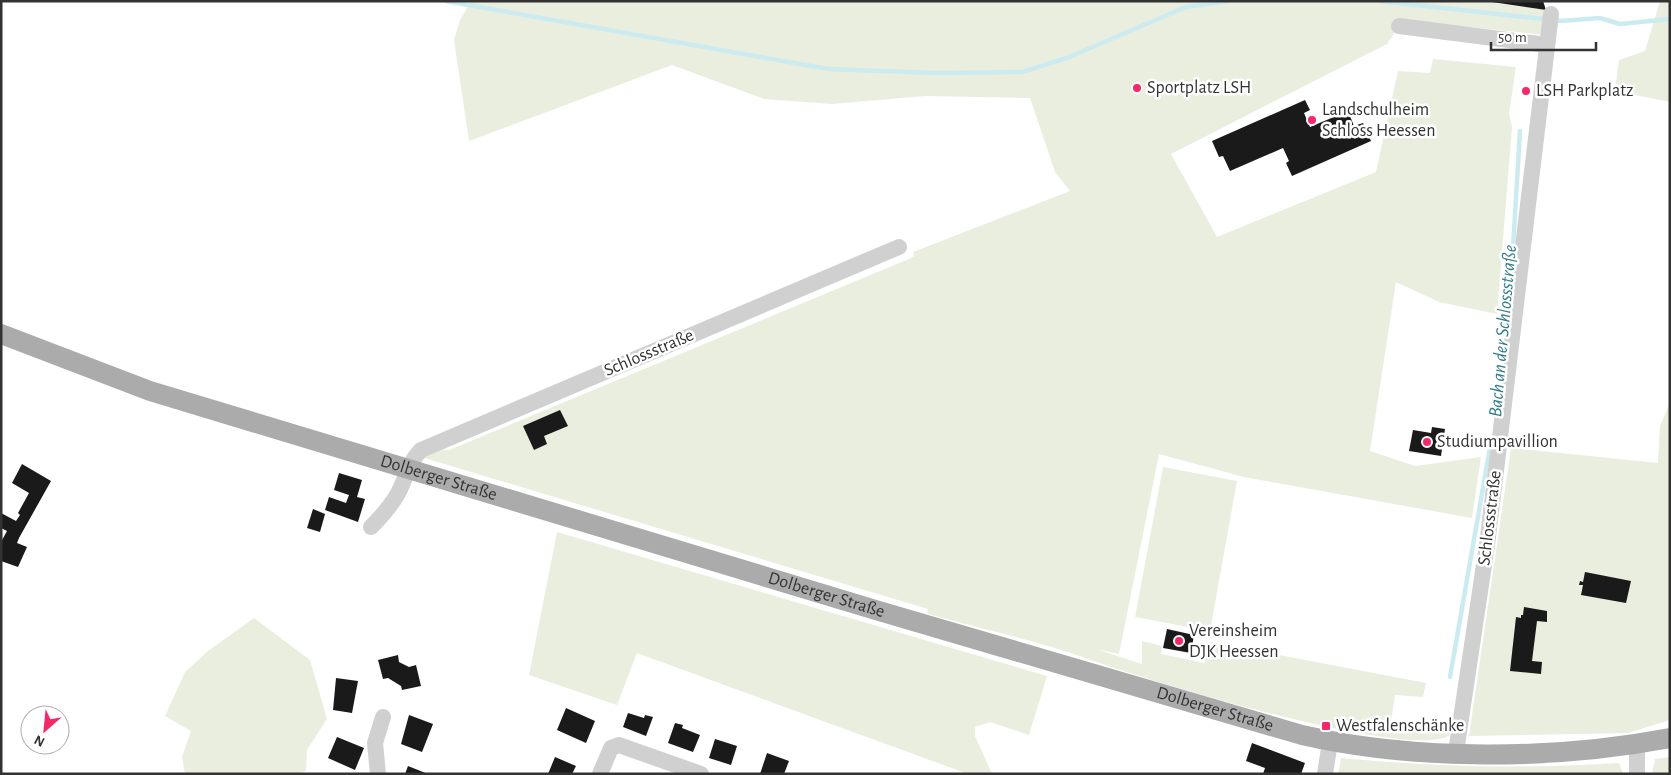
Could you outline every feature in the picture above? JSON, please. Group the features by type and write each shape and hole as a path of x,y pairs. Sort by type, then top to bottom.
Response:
{"main road":[{"name":"Dolberger Straße","path":"1,334 150,391 1017,652 1330,742 1456,752 1559,751 1637,744 1670,738"}],"street":[{"name":"Schlossstraße","path":"1399,26 1549,29 1487,545 1456,752"},
{"name":"Schlossstraße","path":"371,527 382,516 402,486 407,469 421,450 473,426 899,247"},
{"path":"378,774 375,743 383,717"},
{"path":"1325,774 1330,742"},
{"path":"1637,744 1638,774"},
{"path":"600,774 611,748 619,745 701,774"}],"green space":[{"path":"471,1 1485,1 1546,10 1544,35 1403,20 1387,44 1171,154 1217,237 1376,172 1398,71 1430,73 1433,59 1516,67 1509,114 1512,127 1497,314 1439,302 1396,282 1370,451 1415,466 1481,457 1472,518 1244,477 1159,454 1119,654 1096,649 1142,664 1142,641 1162,646 1161,654 1205,663 1210,642 1426,683 1423,697 1395,695 1391,722 1452,732 1450,735 1425,740 1384,737 1331,728 1215,699 1049,646 928,614 928,609 421,457 436,449 449,450 909,259 914,256 913,252 1070,191 1055,172 1030,98 925,96 832,104 764,99 672,65 469,141 454,40 460,20"},
{"path":"1660,1 1670,1 1670,102 1615,91 1619,60 1645,51"},
{"path":"1670,403 1670,720 1628,733 1469,736 1511,448 1658,463 1660,426"},
{"path":"1163,467 1237,481 1210,631 1135,617"},
{"path":"557,532 1047,676 1029,735 990,722 975,727 975,736 992,774 968,774 637,653 617,705 529,675"},
{"path":"254,618 310,660 327,719 307,750 306,771 295,774 185,774 182,757 191,731 165,716 185,672 208,651"},
{"path":"1670,757 1670,774 1652,774 1655,759"},
{"path":"1341,758 1480,766 1619,763 1623,774 1338,774"}],"building":[{"path":"1543,1 1546,10 1492,2"},
{"path":"1305,100 1310,110 1304,113 1310,127 1348,111 1354,126 1363,123 1371,141 1292,176 1286,163 1289,161 1283,148 1230,171 1223,156 1219,157 1212,141"},
{"path":"560,410 568,426 544,436 547,444 534,450 523,426"},
{"name":"Studiumpavillion","path":"1432,427 1445,429 1441,456 1409,451 1413,430 1431,433"},
{"path":"22,464 51,481 17,543 27,547 18,567 1,561 1,542 7,531 1,528 1,513 16,521 20,515 18,513 29,493 12,483"},
{"path":"339,473 362,480 357,497 365,499 358,522 325,510 329,497 346,503 349,495 334,490"},
{"path":"313,509 325,514 320,532 307,528"},
{"path":"1585,572 1631,581 1626,603 1581,595 1583,585 1579,585 1580,581 1583,582"},
{"path":"1524,607 1547,611 1547,622 1537,621 1532,661 1542,662 1541,674 1510,671 1516,617 1521,618"},
{"name":"Vereinsheim DJK Heessen","path":"1167,629 1194,635 1191,653 1163,648"},
{"path":"398,655 399,662 409,667 416,665 421,686 402,690 401,686 388,678 383,679 378,660"},
{"path":"336,678 358,681 352,713 333,710"},
{"path":"566,708 595,721 586,743 557,730"},
{"path":"628,713 644,718 645,715 653,717 646,736 623,727"},
{"path":"409,715 433,724 422,752 401,744"},
{"path":"675,723 683,725 682,728 700,735 693,752 668,743"},
{"path":"337,737 364,748 355,770 328,758"},
{"path":"715,739 737,746 731,765 709,758"},
{"path":"1252,743 1305,763 1301,774 1263,774 1265,768 1246,761"},
{"path":"767,753 789,761 784,774 760,774"},
{"path":"555,757 576,766 572,774 548,774"},
{"path":"408,766 428,774 405,774"}],"waterway":[{"path":"446,1 828,69 937,73 1022,72 1067,58 1186,7 1228,1"},
{"path":"1380,1 1561,21 1600,18 1620,24 1670,19"},
{"name":"Bach an der Schlossstraße","path":"1511,281 1520,131"},
{"name":"Bach an der Schlossstraße","path":"1450,677 1491,442"}],"place":[{"name":"Sportplatz LSH","path":"1137,88"},
{"name":"LSH Parkplatz","path":"1526,91"},
{"name":"Landschulheim Schloss Heessen","path":"1312,120"},
{"name":"Studiumpavillion","path":"1427,442"},
{"name":"Vereinsheim DJK Heessen","path":"1179,641"},
{"name":"Westfalenschänke","path":"1326,726"}]}
